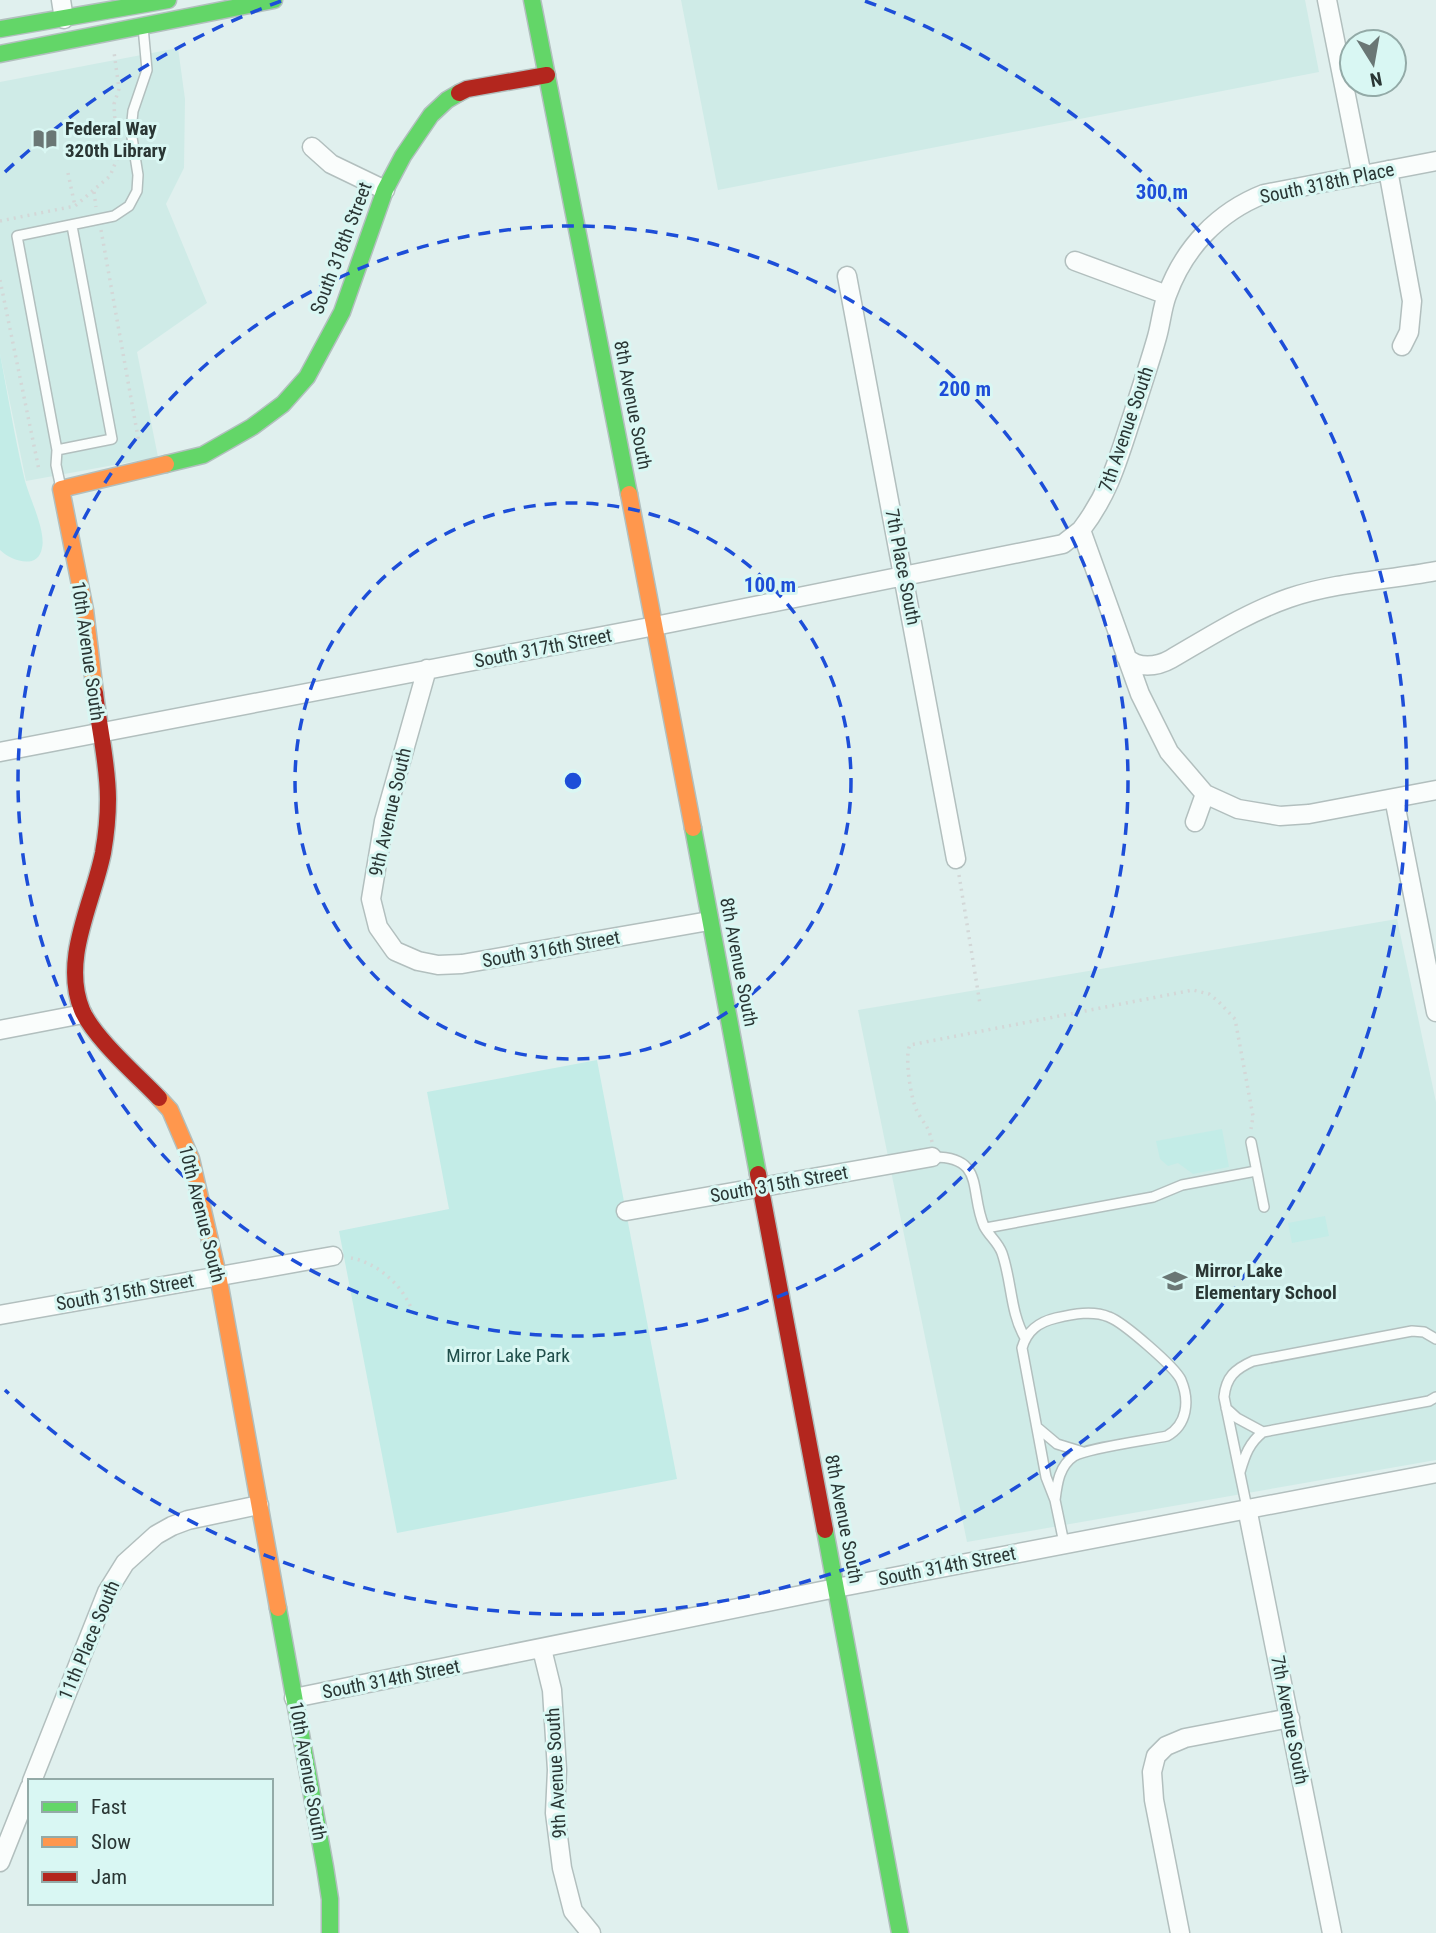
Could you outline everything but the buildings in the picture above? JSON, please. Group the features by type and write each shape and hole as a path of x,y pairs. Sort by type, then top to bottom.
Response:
{"street":[{"path":"0,46 56,32 64,19 61,0"},
{"path":"0,29 168,0"},
{"path":"142,26 155,12 216,0"},
{"path":"0,54 274,0"},
{"name":"8th Avenue South","path":"531,0 655,626 900,1933"},
{"path":"1327,0 1362,176"},
{"name":"South 318th Street","path":"61,489 203,455 252,427 283,404 307,377 342,312 384,190 431,115 447,100 467,89 547,75"},
{"path":"312,147 331,164 384,190"},
{"name":"South 318th Place","path":"1222,215 1245,201 1264,194 1436,161"},
{"path":"1388,170 1412,301 1409,332 1402,346"},
{"name":"7th Avenue South","path":"1080,530 1098,508 1110,484 1167,296 1182,263 1222,215"},
{"path":"1075,261 1167,296"},
{"name":"7th Place South","path":"847,276 956,859"},
{"name":"10th Avenue South","path":"61,489 85,610 106,770 107,815 100,867 75,960 75,982 83,1014 98,1034 170,1110 191,1159 218,1275 327,1878 330,1933"},
{"path":"1080,530 1140,694 1169,752 1205,794 1238,809 1280,816 1309,814 1436,790"},
{"name":"South 317th Street","path":"0,752 655,626 1063,544 1080,530"},
{"path":"1126,657 1140,665 1158,664 1223,627 1289,598 1336,587 1436,571"},
{"name":"9th Avenue South","path":"395,951 378,927 371,899 384,821 427,670"},
{"path":"1195,822 1205,794"},
{"path":"1394,798 1431,959 1436,1012"},
{"name":"South 316th Street","path":"395,951 428,963 462,964 709,921"},
{"path":"0,1030 83,1014"},
{"name":"South 315th Street","path":"626,1212 934,1157"},
{"name":"South 315th Street","path":"0,1315 333,1256"},
{"name":"South 314th Street","path":"294,1698 836,1587 1436,1473"},
{"name":"11th Place South","path":"33,1779 107,1592 125,1563 147,1542 172,1526 188,1520 259,1506"},
{"name":"7th Avenue South","path":"1247,1508 1332,1933"},
{"name":"9th Avenue South","path":"542,1649 552,1690 557,1770 555,1813 562,1868 573,1911 590,1933"},
{"path":"1180,1933 1154,1800 1152,1772 1156,1756 1162,1748 1185,1738 1290,1718"},
{"path":"0,1862 28,1792"}],"lane":[{"path":"61,489 56,465 57,450 17,236 114,216 129,206 137,191 138,175 131,131 133,111 148,70 142,26"},
{"path":"57,450 112,439 72,226"},
{"path":"1251,1142 1264,1207"},
{"path":"934,1157 948,1156 965,1166 972,1175 986,1228 1002,1253 1016,1323 1025,1338"},
{"path":"986,1228 1153,1197 1182,1185 1256,1171"},
{"path":"1055,1500 1061,1471 1076,1455 1167,1436 1183,1422 1185,1396 1180,1379 1120,1322 1107,1316 1086,1314 1055,1318 1041,1323 1031,1329 1022,1348 1046,1477 1055,1500 1063,1543"},
{"path":"1247,1508 1224,1397 1226,1384 1240,1366 1253,1361 1412,1331 1424,1332 1436,1339"},
{"path":"1240,1474 1247,1449 1263,1432 1429,1401 1436,1397"},
{"path":"1226,1408 1237,1418 1263,1432"},
{"path":"1037,1427 1057,1444 1086,1453"}],"path":[{"path":"0,221 75,206 110,176 117,159 114,104 119,80 114,49"},
{"path":"68,173 75,206"},
{"path":"94,192 97,213"},
{"path":"100,229 139,443"},
{"path":"0,280 39,470"},
{"path":"956,859 980,1004"},
{"path":"934,1157 928,1125 916,1110 907,1061 907,1051 911,1045 1193,990 1209,994 1219,1001 1234,1019 1253,1116 1251,1142"},
{"path":"333,1256 355,1258 388,1277 406,1295 411,1308"}],"shaded area":[{"path":"681,0 1305,0 1319,72 718,190"},
{"path":"178,48 185,99 184,168 166,204 207,303 137,352 158,457 26,481 0,354 0,82"},
{"name":"Mirror Lake Elementary School","path":"1397,919 1436,1102 1436,1460 967,1542 858,1010"}],"green space":[{"path":"0,354 25,481 42,533 39,555 30,561 17,560 0,550"},
{"name":"Mirror Lake Park","path":"597,1060 677,1479 397,1533 339,1231 449,1209 427,1092"},
{"path":"1222,1129 1229,1167 1193,1174 1178,1163 1168,1166 1160,1159 1156,1141"},
{"path":"1325,1216 1329,1236 1292,1243 1288,1223"}],"traffic: fast":[{"path":"0,29 168,0"},
{"path":"0,54 274,0"},
{"path":"532,0 629,494"},
{"path":"166,464 203,455 252,427 283,404 307,377 342,312 385,190 403,156 431,115 459,93"},
{"path":"693,828 758,1174"},
{"path":"825,1530 900,1933"},
{"path":"278,1608 325,1867 330,1899 330,1933"}],"traffic: slow":[{"path":"95,693 85,610 61,489 166,464"},
{"path":"629,494 693,828"},
{"path":"159,1098 170,1110 191,1159 218,1275 278,1608"}],"traffic: jam":[{"path":"459,93 467,89 547,75"},
{"path":"95,693 107,773 108,812 103,853 77,951 76,991 82,1010 96,1032 159,1098"},
{"path":"758,1174 825,1530"}],"place":[{"name":"Federal Way 320th Library","path":"45,139"},
{"name":"Mirror Lake Elementary School","path":"1175,1281"}]}
